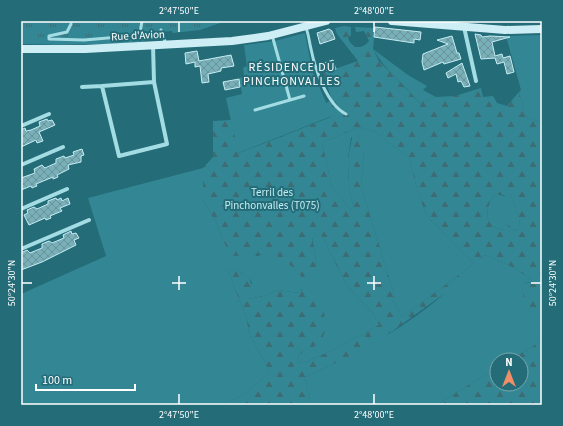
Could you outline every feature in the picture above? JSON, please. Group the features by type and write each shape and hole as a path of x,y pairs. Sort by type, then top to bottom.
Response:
{"street":[{"name":"Rue d'Avion","path":"21,49 48,50 232,41 272,35 326,21"},
{"path":"392,21 517,30 542,29"},
{"path":"469,26 476,81"},
{"path":"102,86 119,156 167,144 154,82 153,45"},
{"path":"82,87 154,82"},
{"path":"21,126 49,114"},
{"path":"21,165 62,147"},
{"path":"21,209 67,189"},
{"path":"21,249 89,220"}],"lane":[{"path":"140,33 142,21"},
{"path":"71,24 67,32 49,36 49,39 84,40 132,36 140,33 163,36"},
{"path":"305,26 308,33 311,50 327,94 331,102 338,110 346,114"},
{"path":"162,30 166,44"},
{"path":"272,35 290,100"},
{"path":"255,110 304,96"}],"green space":[{"path":"21,21 226,21 200,30 173,33 172,31 160,32 156,38 131,37 79,41 21,41"},
{"name":"Terril des Pinchonvalles (T075)","path":"344,26 351,27 351,35 348,38 352,44 360,47 369,41 364,31 356,32 355,27 375,28 373,49 379,61 420,103 436,97 455,96 481,88 483,97 493,96 497,103 507,106 519,92 526,118 542,122 542,272 539,273 542,275 542,339 528,308 520,285 531,282 532,280 515,268 485,255 480,259 481,267 383,338 348,357 305,377 311,405 223,405 243,395 268,374 269,370 249,334 247,319 228,271 235,270 248,276 253,288 248,299 264,296 278,290 299,293 306,286 311,288 315,301 321,302 326,326 320,342 298,356 300,364 329,352 379,325 373,313 347,286 321,234 316,234 312,238 317,266 316,274 302,277 278,256 264,254 232,256 223,241 216,222 203,200 203,168 213,157 213,121 231,120 239,153 331,117 326,103 332,100 323,73 358,61 337,34 335,28","holes":["359,127 376,132 410,159 418,193 427,216 474,264 402,317 393,301 395,298 361,186 364,152 362,144 359,143 358,133 353,133 348,158 349,188 354,209 351,210 332,188 322,143","510,193 519,217 519,226 517,231 512,229 507,224 504,230 494,227 491,225 487,215 488,207 494,196 497,194 508,196"]},
{"path":"305,33 312,70 332,116 238,153 226,98 242,94 239,78 244,77 243,68 247,66 244,45 275,41"},
{"path":"542,35 542,122 526,118 519,92 521,90 506,36"},
{"path":"131,37 156,38 148,41 113,44 21,44 21,38 105,40"},
{"path":"373,49 408,75 427,86 423,90 436,97 420,103 389,71"},
{"path":"359,127 376,132 410,159 418,193 427,216 474,264 402,317 393,301 395,298 361,186 364,152 359,144 358,133 351,138 348,158 349,188 354,209 351,210 332,188 322,143"},
{"path":"203,168 203,200 216,222 223,241 257,256 267,253 277,254 288,262 302,277 317,266 312,237 316,234 321,234 347,286 373,313 379,325 329,352 300,364 298,356 305,350 314,346 325,330 325,319 315,301 302,289 300,293 278,290 264,296 247,299 252,283 250,280 239,272 228,271 247,319 249,334 269,370 268,374 243,395 223,405 21,405 21,294 106,256 88,198"},
{"path":"510,193 519,217 519,226 517,231 512,229 507,224 505,230 494,227 491,225 487,215 488,207 494,196 497,194 504,196"},
{"path":"485,255 515,268 532,280 531,282 525,283 528,308 537,325 542,341 523,352 489,352 489,373 436,405 311,405 305,377 338,362 402,326 439,298"},
{"path":"542,341 542,405 436,405 489,373 489,392 529,392 529,352 523,352"}],"building":[{"path":"375,27 421,32 420,40 414,39 414,43 374,37"},
{"path":"329,29 332,31 335,39 320,44 317,33"},
{"path":"475,34 481,35 482,37 510,37 492,42 495,56 502,54 503,58 510,56 514,72 507,74 504,62 497,64 495,58 481,59"},
{"path":"452,36 457,53 459,53 461,59 444,64 443,62 424,70 422,62 423,54 448,44 437,40"},
{"path":"197,51 199,61 231,55 234,66 221,68 221,71 208,74 209,82 202,83 200,66 195,67 195,62 186,64 185,53"},
{"path":"333,60 336,69 327,71 324,63"},
{"path":"462,63 470,86 464,87 461,81 458,82 456,74 448,78 446,73"},
{"path":"239,79 240,87 225,90 223,82"},
{"path":"47,119 48,121 52,120 55,125 39,132 43,141 37,143 36,140 21,147 21,130 25,128 26,131 31,130 40,126 39,122"},
{"path":"82,149 84,155 81,156 81,162 68,165 69,169 57,175 58,177 53,179 53,177 36,184 37,186 32,188 31,186 21,190 21,178 35,173 34,169 42,165 45,168 56,163 56,159 74,155 73,152"},
{"path":"56,198 57,200 61,198 62,201 68,198 70,204 60,208 62,211 50,216 51,218 46,220 45,218 29,225 24,215 28,213 27,210 34,207 37,209 48,204 48,201"},
{"path":"71,231 72,234 76,233 79,238 74,240 76,245 42,262 21,270 21,253 27,250 30,253 42,248 42,244 49,241 52,243 64,238 63,235"}],"district":[{"name":"RÉSIDENCE DU PINCHONVALLES","path":"292,74"}]}
